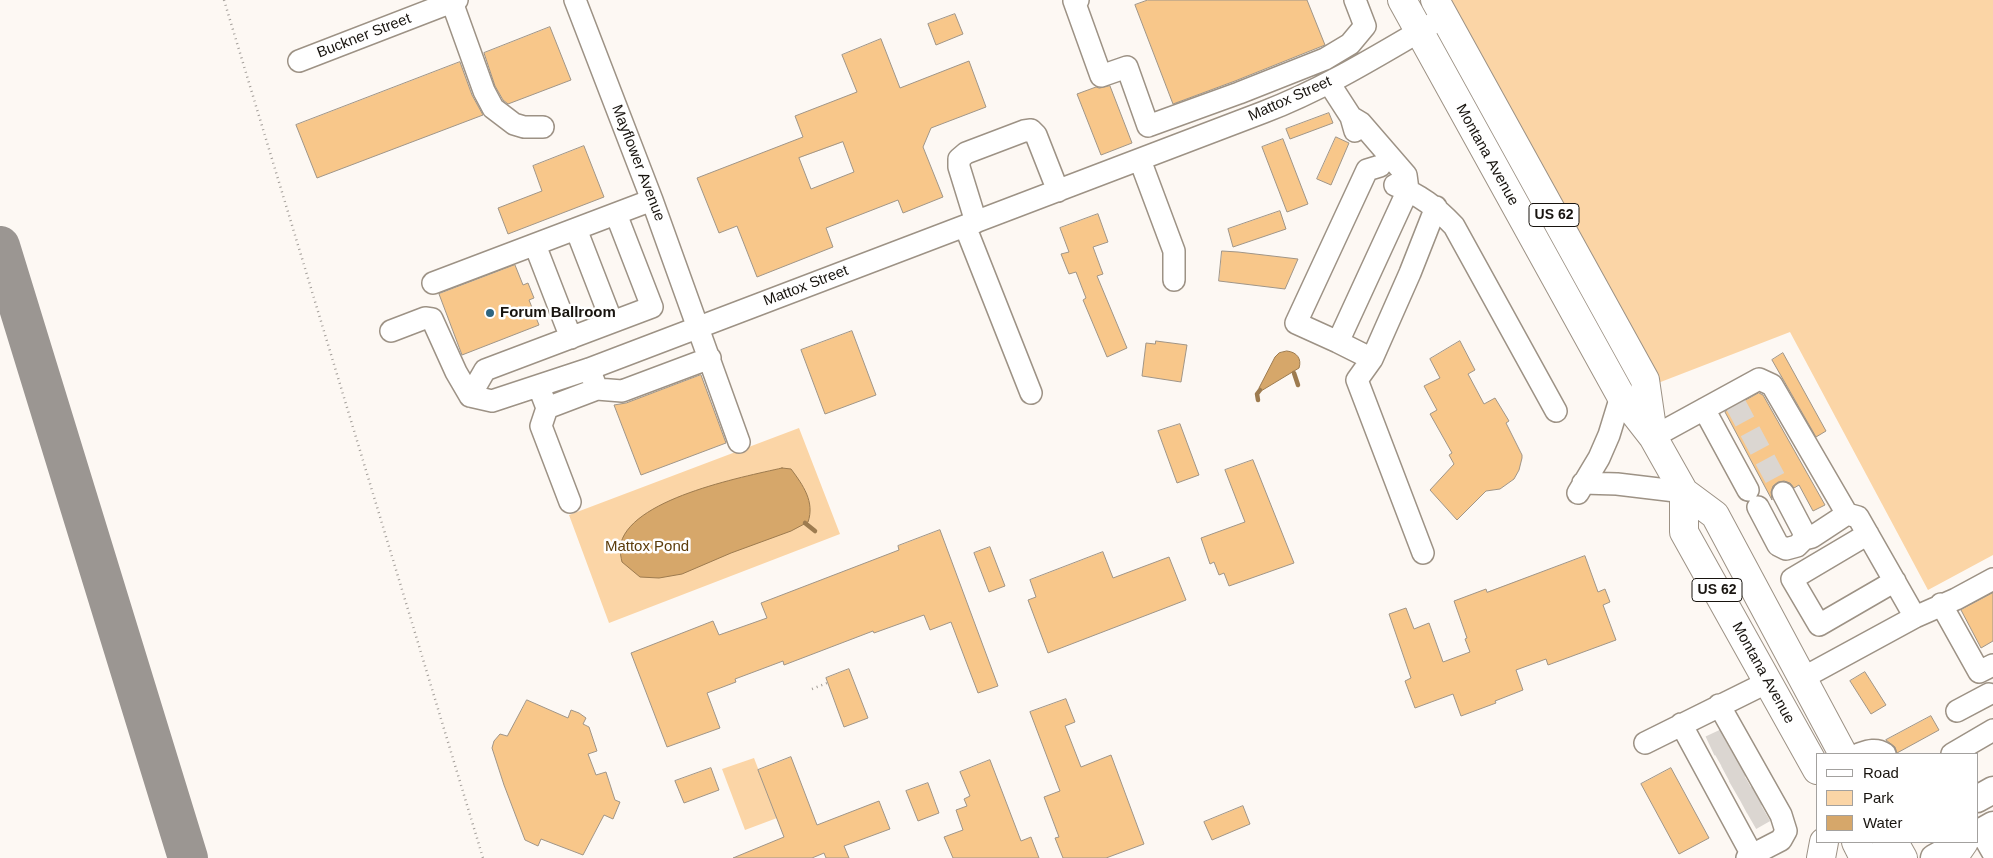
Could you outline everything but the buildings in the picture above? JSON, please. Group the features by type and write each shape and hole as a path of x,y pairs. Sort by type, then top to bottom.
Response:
{"highway":[{"name":"Montana Avenue","path":"1402,0 1429,19 1645,380 1652,428"},
{"path":"1419,0 1429,19"},
{"name":"Montana Avenue","path":"1429,19 1621,396 1652,428 1684,492 1684,532 1816,768"},
{"name":"Montana Avenue","path":"1684,492 1715,515 1801,679 1842,753"},
{"path":"1821,858 1824,843"},
{"path":"1857,843 1866,858"},
{"path":"1953,858 1972,843"}],"main road":[{"path":"1934,858 1967,843"}],"street":[{"name":"Mayflower Avenue","path":"576,0 699,326 738,442"},
{"path":"1078,0 1074,1 1101,76 1127,67 1148,126 1325,59 1350,44 1365,26 1355,0"},
{"path":"455,1 484,92 493,108 514,124 524,127 543,127"},
{"name":"Buckner Street","path":"299,61 455,1"},
{"name":"Mattox Street","path":"470,396 492,401 589,369 1290,102 1364,65 1429,19"},
{"path":"1329,83 1351,117 1354,129 1394,185 1408,190 1436,207 1454,226 1556,411"},
{"path":"1338,342 1408,190 1406,175 1361,122 1351,117"},
{"path":"1031,393 970,224 959,159 966,153 1024,131 1032,130 1036,134 1058,191"},
{"path":"1140,160 1174,251 1174,280"},
{"path":"1372,359 1296,323 1367,170 1380,166"},
{"path":"433,283 652,200"},
{"path":"1423,553 1358,380 1372,359 1410,273 1436,207"},
{"path":"391,331 425,318 432,319 456,372 470,396 485,370 652,307 616,214"},
{"path":"576,229 612,322"},
{"path":"535,245 571,338"},
{"path":"547,408 597,389 622,391 710,358"},
{"path":"589,369 597,389"},
{"path":"1652,428 1733,399 1759,379 1772,385 1847,514 1858,517 1915,617"},
{"path":"537,386 547,408 542,426 570,502"},
{"path":"1621,396 1603,451 1580,488 1616,484 1684,492"},
{"path":"1704,409 1778,545 1786,549 1797,546 1804,539 1812,537 1847,514"},
{"path":"1783,494 1803,531 1804,539"},
{"path":"1868,534 1792,579 1796,587 1819,625 1894,581"},
{"path":"1801,679 1915,617 1956,599 1993,579"},
{"path":"1941,604 1986,669 1991,698 1957,711"},
{"path":"1645,743 1735,780 1768,682"},
{"path":"1957,753 1993,730"},
{"path":"1862,753 1871,750 1883,753"},
{"path":"1866,858 1897,846"}],"path":[{"path":"224,0 483,858"},
{"path":"812,689 827,683"}],"green space":[{"path":"1446,0 1993,0 1993,555 1928,590 1790,332 1658,383"},
{"name":"Mattox Pond","path":"799,428 840,534 609,623 569,515"},
{"path":"754,758 777,818 745,830 722,769"}],"water":[{"path":"1287,351 1298,356 1299,368 1261,391 1259,388 1275,357 1279,353"},
{"name":"Mattox Pond","path":"782,468 791,469 807,494 810,508 808,522 791,531 731,553 682,574 659,578 640,577 622,562 620,547 627,530 643,516 664,503 715,484"}],"waterway":[{"path":"1294,373 1298,385"},
{"path":"1258,400 1257,394 1260,390"},
{"path":"805,523 815,531"}],"taxiway":[{"path":"0,246 188,858"}],"tunnel":[{"path":"1735,403 1783,493"},
{"path":"1710,746 1725,739"},
{"path":"1718,760 1732,752"},
{"path":"1726,775 1741,767"},
{"path":"1734,790 1748,782"},
{"path":"1742,804 1757,796"},
{"path":"1751,820 1765,812"}],"place":[{"name":"Forum Ballroom","path":"490,313"}]}
